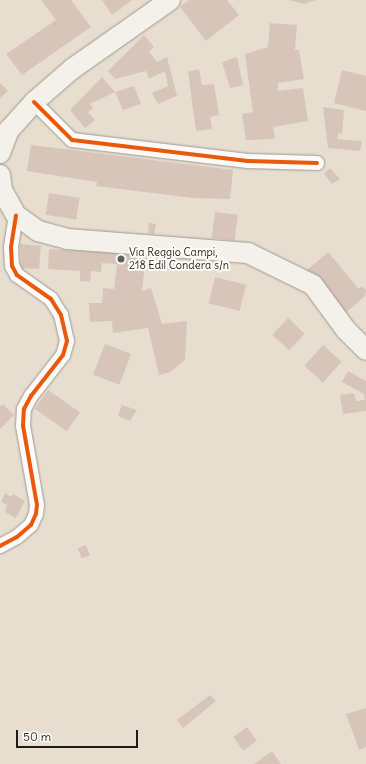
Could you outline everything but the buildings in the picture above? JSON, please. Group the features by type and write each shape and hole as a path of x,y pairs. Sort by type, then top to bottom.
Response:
{"main road":[{"path":"0,152 9,130 34,102 72,69 170,0"},
{"path":"0,175 2,190 16,215 38,231 67,239 248,253 313,285 346,330 366,350"}],"street":[{"path":"34,102 72,140 248,160 317,163"},
{"path":"0,546 17,537 31,525 36,514 37,505 23,426 24,409 31,396 63,355 67,341 61,315 51,299 17,275 12,266 11,247 16,215"}],"cycle path":[{"path":"34,102 72,140 248,161 317,163"},
{"path":"0,546 17,537 31,525 36,514 37,505 23,426 24,409 31,396 63,355 67,341 61,315 51,299 17,275 12,266 11,247 16,215"}],"place":[{"name":"Via Reggio Campi, 218 Edil Condera s/n","path":"121,259"}]}
